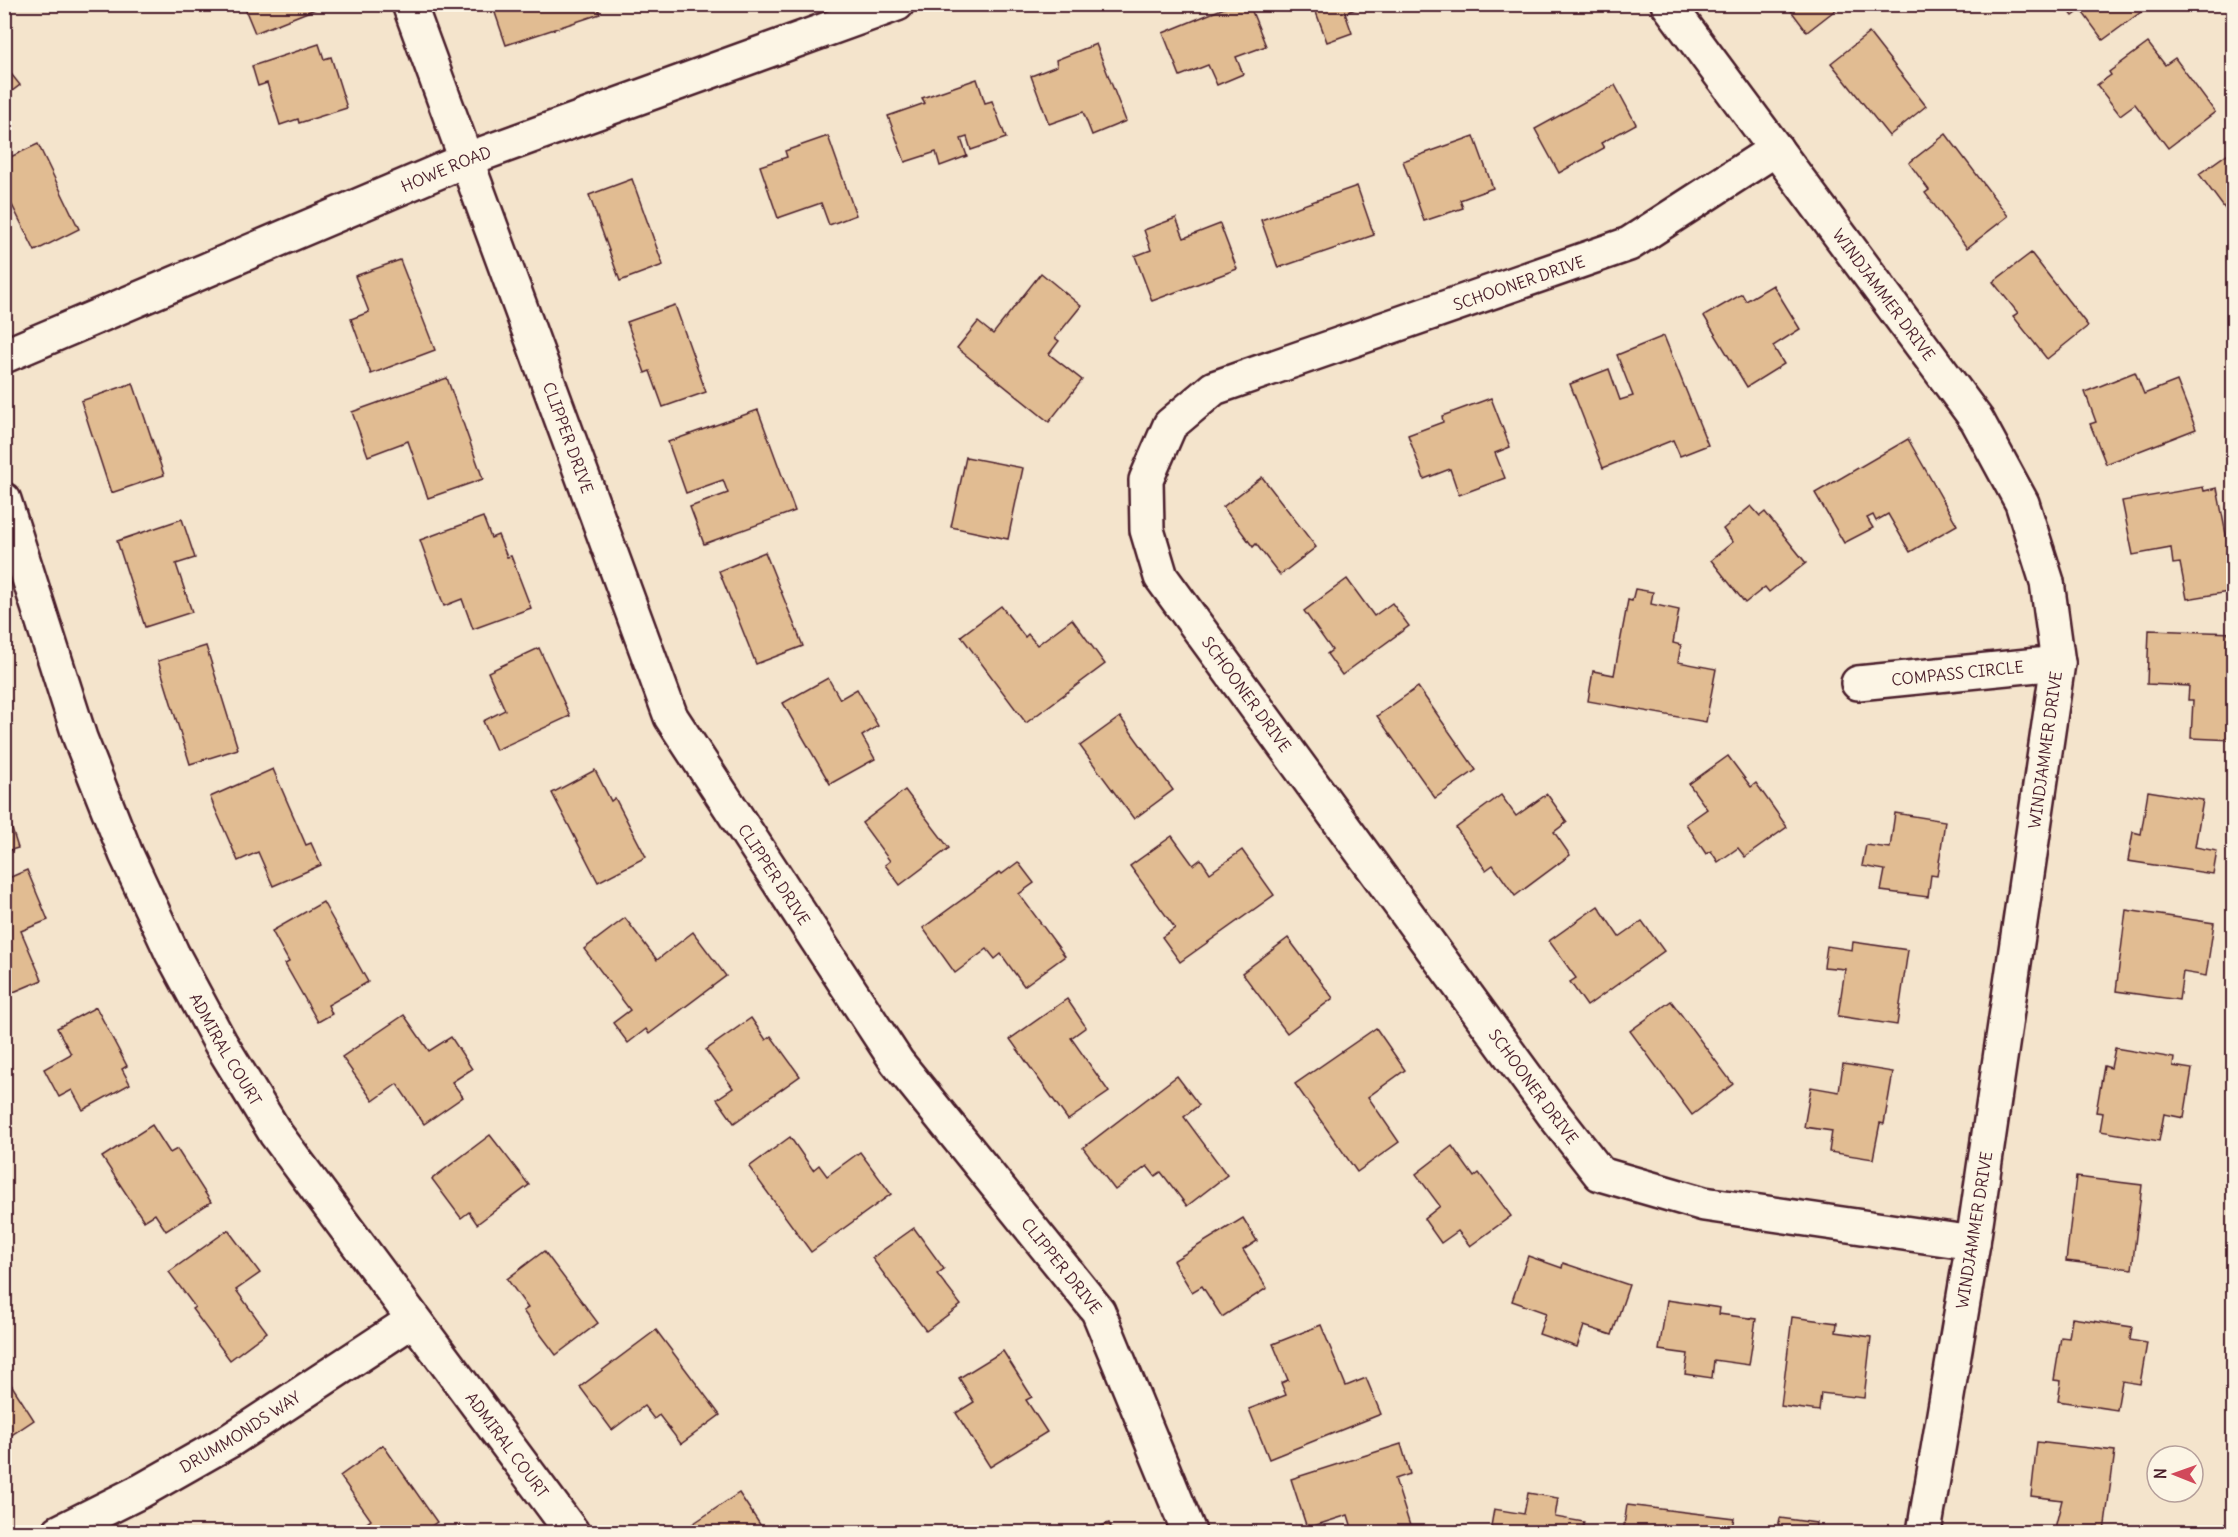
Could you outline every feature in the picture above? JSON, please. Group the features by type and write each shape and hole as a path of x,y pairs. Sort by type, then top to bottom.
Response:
{"street":[{"name":"CLIPPER DRIVE","path":"409,4 468,159 671,717 897,1062 1098,1311 1189,1533"},
{"name":"HOWE ROAD","path":"4,356 468,159 897,4"},
{"name":"WINDJAMMER DRIVE","path":"1668,4 1977,420 2022,503 2047,582 2058,663 1973,1243 1924,1533"},
{"name":"SCHOONER DRIVE","path":"1776,149 1629,244 1214,388 1170,425 1146,480 1147,530 1161,577 1554,1115 1600,1174 1704,1204 1973,1243"},
{"name":"ADMIRAL COURT","path":"4,500 80,738 126,854 172,953 221,1044 276,1134 572,1533"},
{"name":"COMPASS CIRCLE","path":"1858,683 2058,663"},
{"name":"DRUMMONDS WAY","path":"59,1533 141,1491 230,1441 413,1320"}],"building":[{"path":"243,4 313,4 315,9 255,33"},
{"path":"492,4 597,4 600,14 506,45"},
{"path":"1234,4 1249,4 1266,46 1236,57 1243,74 1217,85 1208,65 1180,76 1163,33"},
{"path":"1313,4 1368,4 1345,13 1352,33 1327,42"},
{"path":"1786,4 1843,4 1807,32"},
{"path":"2051,4 2141,4 2145,9 2103,40 2081,10 2073,16 2065,6 2057,12"},
{"path":"1869,33 1926,106 1889,136 1831,63"},
{"path":"2148,43 2165,65 2175,58 2215,112 2168,148 2135,104 2120,115 2097,85 2111,75 2109,72"},
{"path":"319,44 324,59 331,57 347,108 299,123 298,119 280,125 267,83 258,86 252,66"},
{"path":"1096,44 1126,121 1092,135 1083,112 1049,124 1031,76 1057,66 1056,60"},
{"path":"4,65 20,85 4,97"},
{"path":"977,79 985,103 992,101 1006,138 971,150 967,137 961,139 967,156 940,166 936,152 905,162 888,116 925,103 922,98"},
{"path":"1615,85 1636,124 1601,143 1604,148 1559,173 1535,129"},
{"path":"1946,134 2008,216 1967,248 1925,193 1929,190 1909,163"},
{"path":"828,136 856,215 829,225 821,203 778,218 760,166 787,157 785,151"},
{"path":"1474,136 1493,188 1460,200 1463,208 1424,221 1403,161"},
{"path":"38,144 79,229 35,251 4,189 4,160"},
{"path":"2234,149 2234,221 2199,174"},
{"path":"632,179 663,265 620,281 589,195"},
{"path":"1357,186 1374,235 1278,268 1261,220"},
{"path":"1176,218 1184,238 1220,224 1237,269 1152,301 1135,256 1151,250 1144,230"},
{"path":"2031,253 2088,326 2047,359 2013,316 2018,313 1993,282"},
{"path":"400,260 435,350 371,374 351,319 369,312 355,276"},
{"path":"1041,273 1081,306 1055,338 1059,341 1049,354 1082,380 1049,422 957,348 978,322 993,334"},
{"path":"1773,285 1800,329 1773,346 1784,364 1747,387 1704,316 1742,294 1746,301"},
{"path":"675,305 706,392 663,407 650,371 645,373 627,322"},
{"path":"1664,336 1708,445 1680,456 1673,440 1603,468 1570,384 1609,369 1620,400 1633,396 1617,355"},
{"path":"2135,372 2144,394 2177,381 2196,429 2106,464 2090,424 2096,422 2085,392"},
{"path":"447,378 483,479 428,498 408,441 368,456 352,412"},
{"path":"133,383 164,475 111,493 81,401"},
{"path":"1491,398 1510,447 1495,453 1505,478 1459,495 1450,469 1424,479 1408,435 1443,422 1442,416"},
{"path":"758,410 795,511 704,544 690,507 728,493 723,480 686,493 668,442"},
{"path":"1908,439 1957,525 1910,552 1888,514 1876,521 1873,515 1867,518 1873,528 1844,543 1815,493"},
{"path":"966,457 1023,468 1008,539 951,527"},
{"path":"1262,477 1316,547 1280,575 1256,544 1253,547 1223,507"},
{"path":"2203,487 2204,491 2217,488 2234,576 2234,591 2187,599 2180,563 2173,564 2171,548 2133,555 2122,501"},
{"path":"1751,506 1760,516 1765,512 1806,563 1769,592 1765,587 1745,603 1711,560 1733,542 1723,529"},
{"path":"483,517 491,538 498,535 507,557 511,556 531,608 473,629 462,599 444,606 420,540"},
{"path":"182,519 195,558 176,564 192,612 145,627 117,541"},
{"path":"765,552 803,646 756,664 719,571"},
{"path":"1347,579 1374,616 1392,603 1409,626 1342,675 1327,654 1332,650 1304,611"},
{"path":"1635,589 1653,592 1651,604 1679,610 1673,643 1681,645 1678,662 1716,669 1706,722 1588,701 1593,671 1614,675 1628,600 1632,601"},
{"path":"1001,606 1025,637 1028,634 1037,645 1072,619 1105,664 1026,723 961,636"},
{"path":"2149,630 2234,633 2234,740 2191,738 2193,700 2188,700 2189,686 2147,684"},
{"path":"206,646 238,749 190,764 158,661"},
{"path":"539,648 570,716 496,750 483,721 505,710 488,672"},
{"path":"828,678 840,699 857,689 878,726 862,736 875,759 830,784 783,703"},
{"path":"1418,687 1476,770 1435,798 1377,716"},
{"path":"1120,717 1173,790 1134,819 1080,746"},
{"path":"1728,756 1751,787 1756,783 1787,827 1745,857 1738,848 1718,862 1711,851 1706,854 1686,824 1707,809 1689,784"},
{"path":"273,769 306,845 311,843 321,865 273,886 258,852 238,861 210,797"},
{"path":"595,770 611,801 615,798 646,857 598,882 552,793"},
{"path":"905,790 949,848 900,885 885,865 890,861 862,823"},
{"path":"2148,791 2203,800 2195,847 2217,851 2213,874 2128,861 2133,832 2141,834"},
{"path":"1547,794 1567,822 1554,832 1570,855 1515,896 1493,865 1486,870 1456,828 1501,795 1516,816"},
{"path":"4,804 18,848 4,852"},
{"path":"1895,813 1945,821 1937,876 1931,875 1928,897 1881,891 1885,870 1862,866 1866,845 1890,848"},
{"path":"1172,836 1193,865 1201,859 1210,873 1242,850 1274,895 1180,962 1162,937 1175,928 1130,866"},
{"path":"1018,862 1034,883 1019,894 1065,956 1024,986 1001,954 995,959 987,949 955,973 923,928 1000,872 1002,874"},
{"path":"27,870 48,920 21,931 42,980 4,996 4,880"},
{"path":"323,902 368,982 328,1005 332,1014 318,1022 285,964 289,962 272,931"},
{"path":"1598,906 1619,937 1642,921 1664,951 1587,1006 1570,982 1576,978 1549,941"},
{"path":"2126,910 2214,923 2206,976 2183,972 2179,1000 2116,991"},
{"path":"625,918 657,960 693,932 726,976 649,1034 646,1029 628,1043 613,1023 630,1010 584,949"},
{"path":"1288,938 1333,998 1287,1033 1242,973"},
{"path":"1853,942 1908,950 1897,1025 1838,1016 1845,969 1824,967 1827,946 1852,950"},
{"path":"1067,999 1086,1027 1071,1038 1109,1092 1068,1120 1010,1039"},
{"path":"1671,1001 1733,1084 1692,1115 1630,1031"},
{"path":"96,1007 127,1066 122,1069 130,1084 83,1110 72,1090 59,1097 44,1069 71,1054 57,1028"},
{"path":"404,1015 429,1051 451,1037 472,1069 452,1082 463,1097 424,1124 397,1084 373,1101 342,1057"},
{"path":"751,1018 766,1040 771,1036 800,1076 734,1123 717,1099 733,1088 706,1050"},
{"path":"1376,1028 1405,1070 1368,1097 1399,1142 1357,1172 1295,1084"},
{"path":"2115,1048 2174,1058 2173,1066 2192,1069 2184,1118 2164,1114 2159,1141 2100,1131 2103,1113 2096,1112 2104,1066 2111,1068"},
{"path":"1843,1064 1893,1072 1884,1124 1880,1123 1873,1159 1829,1152 1832,1131 1804,1127 1811,1087 1839,1092"},
{"path":"1177,1076 1199,1105 1184,1117 1227,1175 1187,1206 1161,1172 1155,1176 1147,1166 1115,1190 1083,1148"},
{"path":"152,1125 170,1153 177,1149 211,1202 166,1231 155,1214 144,1221 102,1157"},
{"path":"490,1135 529,1185 477,1224 469,1212 461,1218 432,1179"},
{"path":"790,1137 813,1170 819,1165 827,1176 860,1152 891,1194 811,1252 749,1167"},
{"path":"1452,1146 1474,1177 1479,1173 1511,1216 1470,1246 1458,1231 1441,1243 1424,1219 1440,1206 1416,1174"},
{"path":"2076,1177 2142,1185 2132,1269 2066,1261"},
{"path":"1243,1218 1257,1241 1243,1250 1267,1288 1222,1317 1202,1286 1192,1292 1173,1261"},
{"path":"914,1228 944,1269 937,1274 961,1305 926,1331 872,1258"},
{"path":"228,1230 260,1273 236,1290 267,1332 230,1360 192,1309 195,1307 169,1272"},
{"path":"544,1251 598,1323 556,1355 523,1311 528,1308 507,1279"},
{"path":"1528,1256 1562,1268 1563,1263 1629,1285 1612,1335 1584,1326 1577,1347 1539,1334 1546,1313 1512,1301"},
{"path":"1667,1300 1720,1308 1719,1314 1756,1319 1749,1365 1714,1360 1712,1378 1685,1374 1688,1354 1659,1350"},
{"path":"1792,1317 1837,1323 1836,1332 1871,1337 1864,1398 1821,1393 1819,1411 1781,1406"},
{"path":"2072,1318 2132,1327 2130,1340 2147,1343 2140,1384 2122,1381 2117,1410 2058,1401 2061,1381 2054,1380 2061,1337 2069,1338"},
{"path":"1321,1325 1346,1386 1366,1378 1381,1414 1269,1459 1249,1409 1286,1395 1281,1383 1288,1380 1273,1344"},
{"path":"656,1330 720,1415 681,1444 659,1415 654,1419 644,1406 612,1430 580,1387"},
{"path":"1003,1351 1032,1397 1026,1400 1047,1432 990,1467 956,1413 974,1402 959,1378"},
{"path":"7,1378 34,1420 4,1440 4,1379"},
{"path":"2037,1442 2115,1451 2104,1532 2054,1532 2062,1500 2031,1496"},
{"path":"1401,1444 1410,1474 1395,1479 1412,1532 1358,1532 1356,1527 1352,1528 1348,1515 1307,1528 1291,1479"},
{"path":"383,1445 437,1522 422,1532 354,1532 371,1520 340,1476"},
{"path":"739,1493 765,1532 688,1532 685,1529"},
{"path":"1528,1493 1558,1498 1555,1517 1584,1522 1582,1532 1490,1532 1494,1509 1524,1514"},
{"path":"1627,1505 1734,1518 1731,1532 1623,1532"},
{"path":"1780,1518 1816,1523 1815,1532 1777,1532"},
{"path":"1109,1523 1113,1532 1085,1532"}]}
